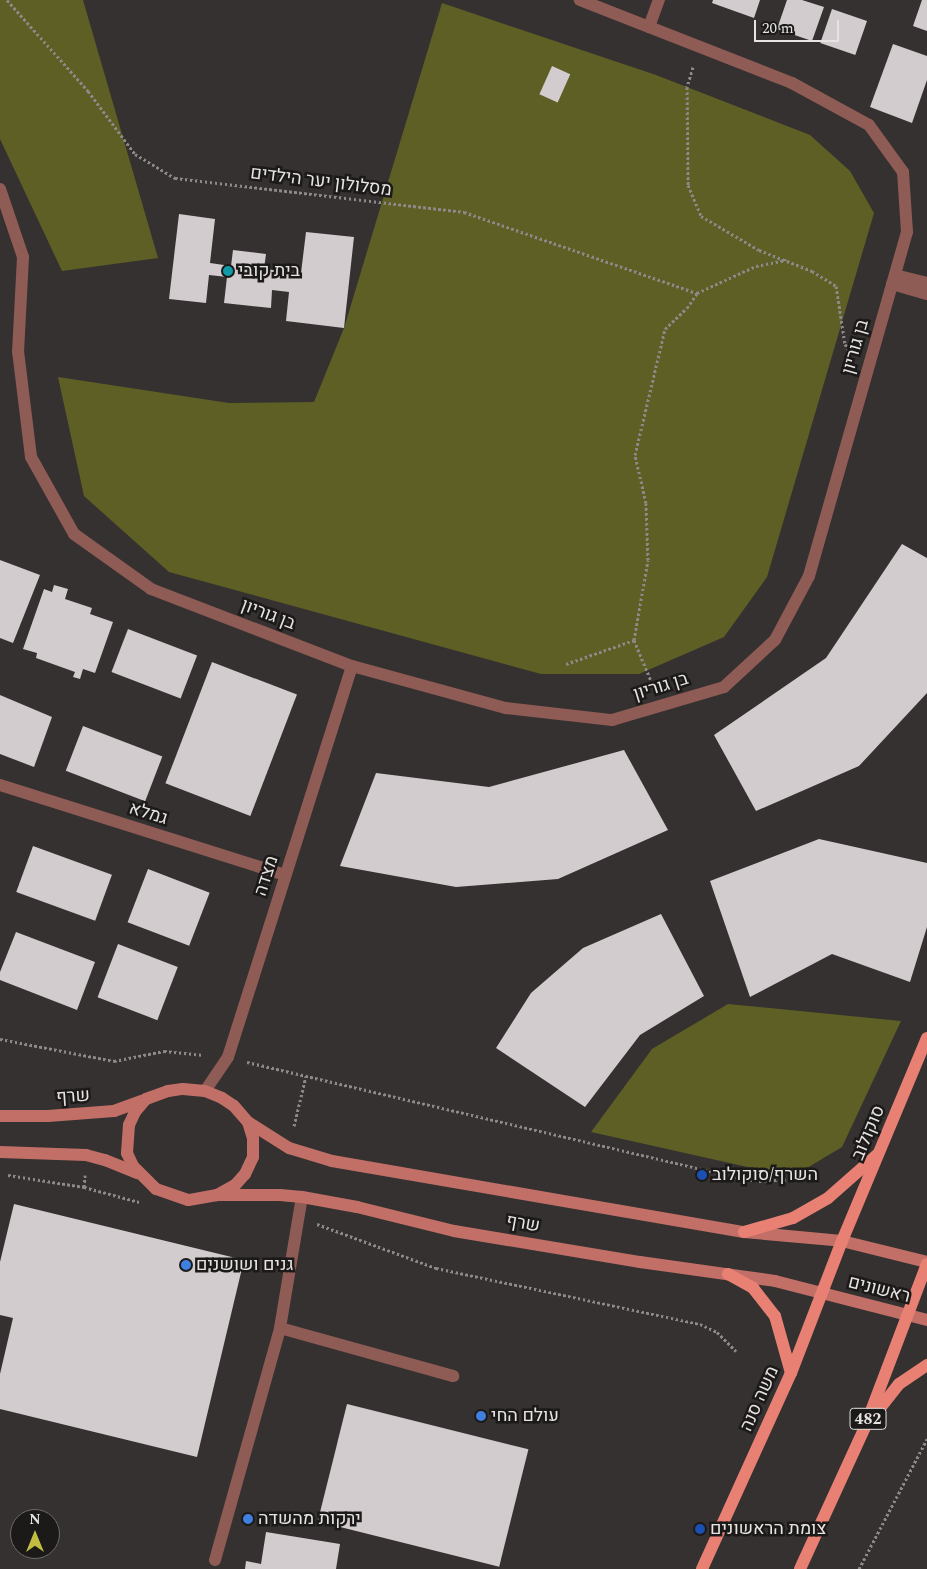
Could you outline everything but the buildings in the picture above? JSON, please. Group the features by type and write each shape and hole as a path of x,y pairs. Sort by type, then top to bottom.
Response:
{"main road":[{"name":"סוקולוב","path":"842,1241 881,1152 927,1038"},
{"path":"744,1232 793,1218 828,1198 881,1152"},
{"name":"משה סנה","path":"702,1569 791,1373 842,1241"},
{"name":"482","path":"800,1569 865,1427 927,1263"},
{"path":"728,1274 753,1288 775,1316 791,1373"},
{"path":"865,1427 899,1384 927,1365"}],"street":[{"name":"בן גוריון","path":"0,189 23,257 18,350 31,457 74,534 151,589 352,666 506,708 612,720 724,687 775,640 809,576 907,232 903,172 869,125 792,83 580,0"},
{"path":"649,27 659,0"},
{"path":"894,280 927,283"},
{"path":"894,280 927,294"},
{"name":"מצדה","path":"205,1091 228,1057 352,666"},
{"name":"גמלא","path":"0,786 286,875"},
{"path":"168,1091 205,1091 222,1098 234,1106 248,1122 253,1138 253,1157 245,1174 235,1185 217,1195 188,1200 169,1196 156,1189 132,1166 127,1153 128,1132 134,1112 146,1099 168,1091"},
{"name":"שרף","path":"0,1116 48,1116 114,1111 146,1099"},
{"name":"שרף","path":"248,1122 290,1148 332,1161 744,1232 842,1241"},
{"path":"0,1152 86,1155 138,1172"},
{"name":"שרף","path":"217,1195 280,1194 302,1197 357,1207 454,1231 640,1262 775,1281 822,1293"},
{"path":"215,1560 280,1328 302,1197"},
{"path":"842,1241 927,1263"},
{"name":"ראשונים","path":"822,1293 927,1320"},
{"path":"280,1328 453,1376"}],"path":[{"name":"מסלולון יער הילדים","path":"7,0 88,91 135,154 175,178 464,212 697,294"},
{"path":"699,47 687,87 688,185 701,216 759,250 812,272 836,286 845,344 867,372"},
{"path":"661,705 634,640 648,560 646,503 635,455 665,328 687,308 697,294 756,266 786,260"},
{"path":"566,664 634,640"},
{"path":"0,1039 114,1061 164,1051 228,1057 735,1177 759,1181 812,1178 828,1198"},
{"path":"0,1174 84,1187 147,1204"},
{"path":"299,1218 436,1268 700,1324 717,1332 736,1351"},
{"path":"859,1569 927,1440"}],"shaded area":[{"path":"0,0 83,0 158,258 62,271 0,139"},
{"path":"442,3 656,75 810,135 850,171 874,213 767,577 724,637 639,674 541,674 169,572 84,496 58,377 229,403 314,402 344,328"},
{"path":"728,1004 901,1021 842,1147 807,1168 761,1170 591,1132 652,1049"}],"place":[{"name":"בית קובי","path":"228,271"},
{"name":"השרף/סוקולוב","path":"702,1175"},
{"name":"גנים ושושנים","path":"186,1265"},
{"name":"עולם החי","path":"481,1416"},
{"name":"ירקות מהשדה","path":"248,1519"},
{"name":"צומת הראשונים","path":"700,1529"}]}
